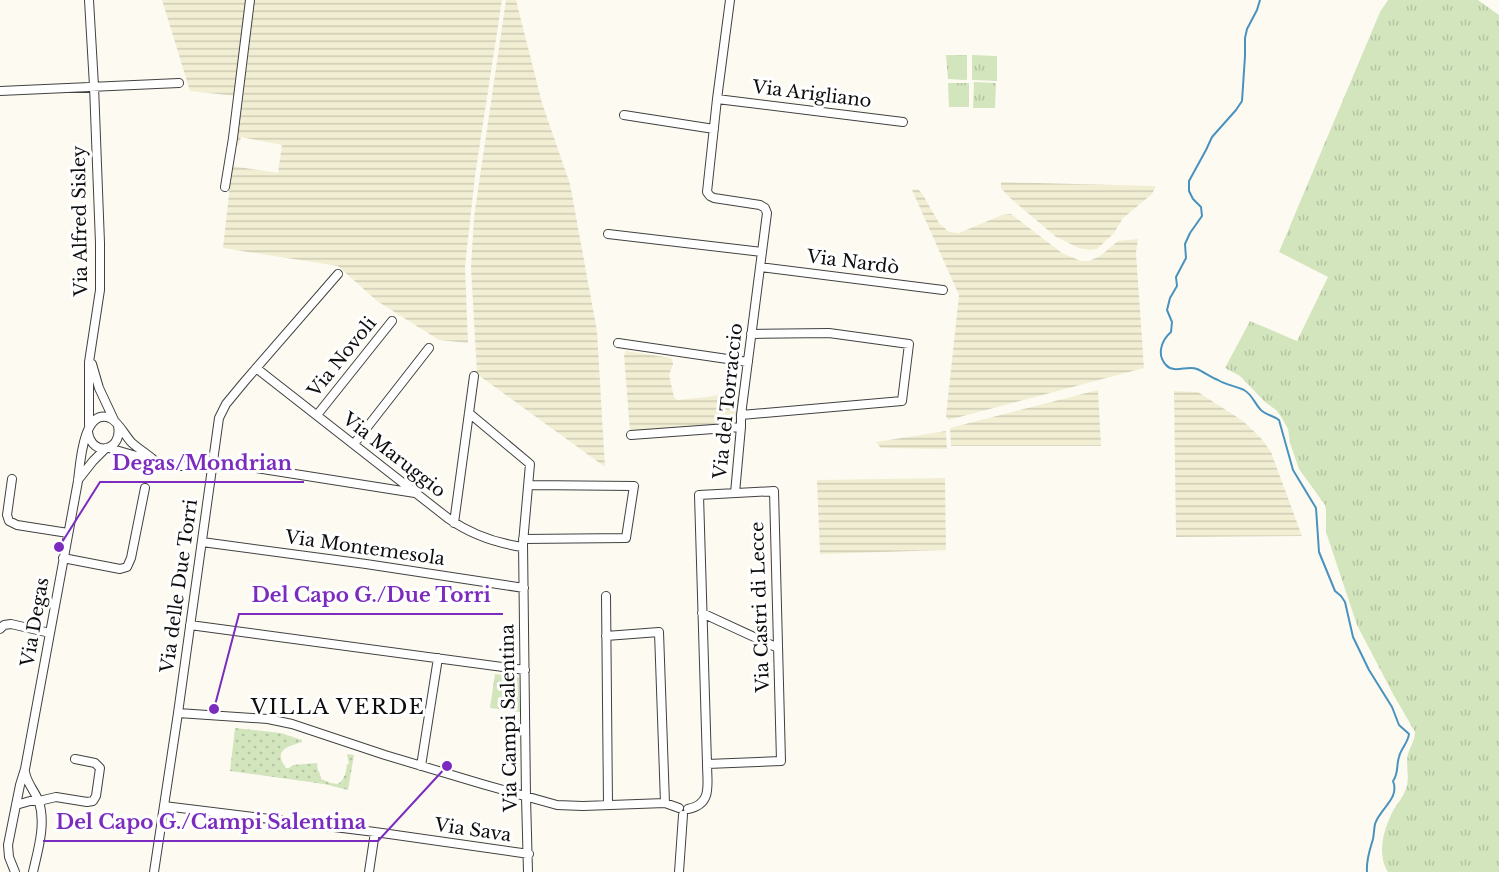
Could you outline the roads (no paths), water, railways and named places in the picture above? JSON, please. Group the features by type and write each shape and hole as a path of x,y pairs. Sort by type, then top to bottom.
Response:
{"street":[{"name":"Via Alfred Sisley","path":"89,0 100,243 100,290 89,355 89,428"},
{"path":"225,187 250,0"},
{"name":"Via del Torraccio","path":"684,811 697,806 707,796 699,495 735,493 741,415 767,213 760,205 714,198 707,192 730,0"},
{"path":"0,92 179,83"},
{"name":"Via Arigliano","path":"717,99 903,122"},
{"path":"624,115 714,129"},
{"path":"608,234 762,252"},
{"name":"Via Nardò","path":"760,267 943,290"},
{"name":"Via delle Due Torri","path":"154,872 212,461 221,413 256,368 339,274"},
{"name":"Via Novoli","path":"316,415 392,321"},
{"path":"741,415 902,400 909,344 829,333 751,334"},
{"path":"618,343 748,362"},
{"path":"354,444 429,348"},
{"path":"89,355 99,387 119,432 115,443 107,448"},
{"name":"Via Maruggio","path":"256,368 454,523 472,533 489,540 523,543 626,538 634,486 529,485"},
{"path":"454,523 474,376"},
{"name":"Via Campi Salentina","path":"469,413 530,464 523,543 528,872"},
{"path":"154,460 131,442 116,423 106,417 99,418 89,428 88,437 99,448 107,448 164,464 175,466 212,461 415,493"},
{"path":"631,435 741,427"},
{"name":"Via Degas","path":"15,872 4,840 25,769 78,481 82,448 89,428"},
{"name":"Via Degas","path":"78,481 107,448"},
{"path":"12,479 7,515 9,521 17,525 68,533"},
{"path":"63,558 120,569 127,567 131,560 145,488"},
{"name":"Via Castri di Lecce","path":"707,764 781,761 774,491 735,493"},
{"name":"Via Montemesola","path":"202,542 524,588"},
{"path":"606,596 608,805"},
{"path":"702,613 778,648"},
{"path":"0,629 4,625 11,624 50,633"},
{"path":"190,625 525,670"},
{"path":"606,636 659,632 665,803"},
{"path":"421,765 438,658"},
{"path":"178,713 268,719 291,724 557,805 665,803 684,811 678,872"},
{"path":"16,805 49,797 87,802 94,800 100,772 99,766 75,759"},
{"path":"15,872 34,869 41,829 39,801 28,784 25,769"},
{"name":"Via Sava","path":"164,806 529,854"},
{"path":"369,872 375,832"}],"waterway":[{"path":"1260,0 1245,38 1242,101 1212,137 1189,181 1189,191 1201,207 1202,216 1185,244 1186,258 1176,277 1177,286 1170,298 1167,310 1172,322 1171,332 1163,343 1161,356 1169,368 1197,369 1221,382 1244,390 1262,411 1279,420 1293,470 1316,508 1319,552 1335,591 1345,602 1353,637 1369,670 1392,707 1399,725 1409,734 1398,760 1393,781 1394,793 1375,824 1367,872"}],"place":[{"name":"Degas/Mondrian","path":"59,547"},
{"name":"Del Capo G./Due Torri","path":"214,709"},
{"name":"Del Capo G./Campi Salentina","path":"447,766"}],"district":[{"name":"VILLA VERDE","path":"338,707"}]}
